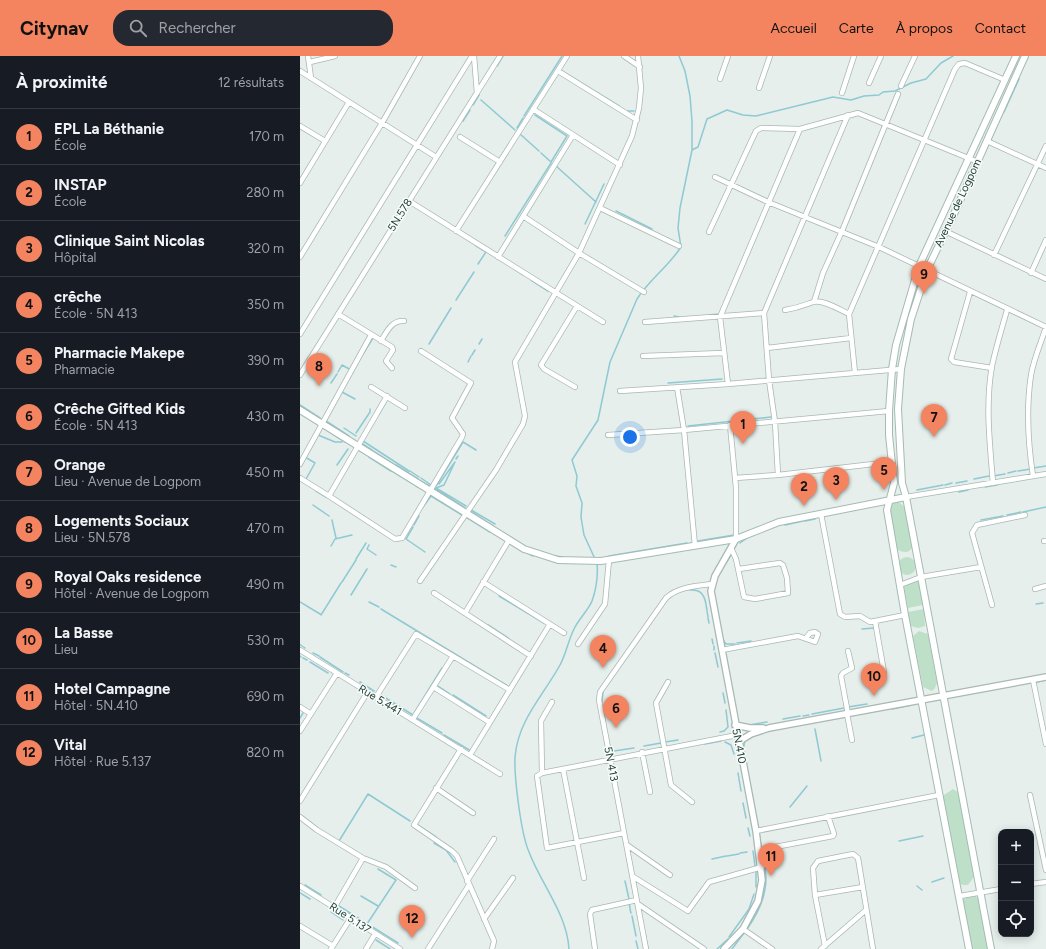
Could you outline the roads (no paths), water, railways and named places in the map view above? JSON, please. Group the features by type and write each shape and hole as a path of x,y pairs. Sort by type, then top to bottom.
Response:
{"main road":[{"name":"Avenue de Logpom","path":"969,949 960,896 904,615 887,510 893,491 889,410 892,369 901,326 919,266 1016,56"},
{"name":"Avenue de Logpom","path":"991,949 906,497 902,483 898,409 901,369 911,319 927,270 978,162 1025,56"},
{"path":"300,410 509,540 532,553 547,558 585,562 601,561 695,546 736,539 766,526 890,499 906,497"}],"street":[{"path":"308,56 311,78"},
{"path":"310,62 335,56"},
{"path":"300,257 382,123 420,56"},
{"path":"473,56 477,93"},
{"path":"300,334 416,144 473,56"},
{"name":"5N.578","path":"300,375 500,56"},
{"path":"456,230 567,56"},
{"path":"624,56 640,67"},
{"path":"420,581 467,514 523,424 525,416 515,362 579,253 632,136 637,120 641,88 638,56"},
{"path":"720,79 728,56"},
{"path":"759,88 770,56"},
{"path":"842,93 854,56"},
{"path":"869,83 881,56"},
{"path":"901,86 915,56"},
{"path":"855,373 849,314 879,247 951,75 959,64 969,64 1005,80"},
{"path":"300,71 436,157"},
{"path":"558,71 637,120"},
{"path":"814,302 823,273 842,232 898,94"},
{"path":"300,183 349,102"},
{"path":"533,109 620,165"},
{"path":"709,232 758,128 800,129 812,127 858,112 978,162"},
{"path":"778,475 775,422 769,380 764,313 848,115"},
{"path":"300,126 325,142"},
{"path":"728,384 723,353 720,317 800,129"},
{"path":"498,257 573,135"},
{"path":"460,137 500,162"},
{"path":"987,141 1046,168"},
{"path":"994,255 1046,146"},
{"path":"715,177 768,202 806,216 879,247 1007,310 1046,327 1032,374 1029,400 1028,437 1033,476"},
{"path":"409,201 604,322"},
{"path":"600,208 679,246"},
{"path":"523,216 579,253 644,292"},
{"path":"945,231 1046,279"},
{"path":"1031,273 1046,240"},
{"path":"970,292 951,359 954,362 992,368"},
{"path":"786,310 807,306 814,302 823,303 849,314"},
{"path":"575,387 544,369 542,365 577,306"},
{"path":"993,483 988,429 989,400 992,368 1007,310"},
{"path":"645,322 764,313"},
{"path":"338,314 392,348 386,361 392,368"},
{"path":"381,340 392,325 396,322 404,321"},
{"path":"300,464 371,335"},
{"path":"767,348 851,338"},
{"path":"300,478 398,540 402,538 462,437 463,434 453,422 452,418 471,383 421,351"},
{"path":"643,356 723,353"},
{"path":"620,391 728,384 901,369"},
{"path":"371,386 405,408"},
{"path":"678,387 684,430 695,546"},
{"path":"329,496 387,396"},
{"path":"608,435 775,422 889,410"},
{"path":"712,584 736,539 735,478 730,426"},
{"path":"735,478 778,475 891,462"},
{"path":"906,497 1046,474"},
{"path":"821,514 840,614 845,617 860,616 868,622 904,615"},
{"path":"992,605 972,533 974,527 977,525 1025,515"},
{"path":"465,613 509,540"},
{"path":"731,548 739,569 744,596 747,599 788,593 787,578 783,565 780,563 739,569"},
{"path":"578,644 605,604 609,560"},
{"path":"900,585 921,577 981,566"},
{"path":"483,582 564,633"},
{"name":"5N.410","path":"712,584 712,598 762,867 762,880 758,901 743,929 724,949"},
{"name":"5N 413","path":"646,949 599,700 601,688 666,598 672,593 686,588 712,584"},
{"path":"1035,589 1046,586"},
{"path":"434,593 531,656"},
{"path":"875,621 884,672"},
{"path":"470,754 550,624"},
{"path":"376,698 416,634 510,690"},
{"path":"722,650 792,637 806,638"},
{"name":"Rue 5.441","path":"300,650 500,774"},
{"path":"848,651 852,668 843,673 841,676 852,740"},
{"path":"413,719 453,656"},
{"path":"300,732 337,673"},
{"path":"738,742 751,734 769,728 1046,677"},
{"path":"1033,680 1046,744"},
{"path":"668,682 656,703 671,787 692,802"},
{"path":"434,688 489,722"},
{"path":"300,801 368,693"},
{"path":"542,773 540,721 552,702"},
{"path":"300,707 311,714"},
{"path":"735,725 750,728 769,728"},
{"path":"624,834 551,848 545,846 544,820 536,778 538,774 610,758 737,735"},
{"path":"461,749 414,825 455,853 494,941 492,949"},
{"path":"642,752 650,792"},
{"path":"563,769 584,878"},
{"path":"436,788 473,813"},
{"path":"756,831 939,795"},
{"path":"1030,795 1046,870"},
{"path":"775,847 833,836 834,834 828,816"},
{"path":"300,817 317,830 363,858 386,867 415,888"},
{"path":"428,949 494,839"},
{"path":"626,845 670,875"},
{"path":"823,947 815,895 813,868 816,862 853,854 858,858 873,949"},
{"path":"334,908 363,858"},
{"path":"632,876 688,911 709,882 762,867"},
{"path":"484,919 513,878"},
{"path":"1034,884 1046,882"},
{"name":"Rue 5.137","path":"300,886 350,919 400,949"},
{"path":"815,895 863,887"},
{"path":"960,896 998,889"},
{"path":"595,949 590,914 592,910 637,902 704,949"},
{"path":"823,947 866,910"},
{"path":"300,926 332,948 350,919"},
{"path":"743,929 772,949"},
{"path":"366,949 375,934"}],"waterway":[{"path":"497,66 503,56"},
{"path":"524,116 562,56"},
{"path":"595,559 584,535 581,517 582,503 576,486 577,476 572,460 598,420 610,362 637,299 681,247 678,228 680,208 692,150 692,121 690,96 685,71 679,56"},
{"path":"692,150 698,147 707,119 727,110 743,115 756,116 833,97 851,100 864,96 879,95 883,92 895,91 911,83 926,79 941,63 953,56"},
{"path":"562,71 619,106"},
{"path":"1004,112 1019,79"},
{"path":"473,105 479,95"},
{"path":"481,100 515,130"},
{"path":"463,121 470,110"},
{"path":"627,111 634,111"},
{"path":"973,178 1003,113"},
{"path":"535,115 567,136 551,162"},
{"path":"517,128 523,118"},
{"path":"520,134 539,151"},
{"path":"541,153 551,162"},
{"path":"505,236 551,163"},
{"path":"556,166 596,202"},
{"path":"585,224 604,184"},
{"path":"616,211 652,229"},
{"path":"475,245 486,252 478,264"},
{"path":"514,269 523,275"},
{"path":"456,300 474,272"},
{"path":"531,280 548,291"},
{"path":"429,344 451,308"},
{"path":"674,316 679,317"},
{"path":"363,354 373,338"},
{"path":"479,344 482,339"},
{"path":"472,355 475,350"},
{"path":"468,362 471,356"},
{"path":"338,372 342,365 351,370"},
{"path":"331,383 337,374"},
{"path":"668,383 722,379"},
{"path":"342,392 355,399"},
{"path":"379,414 386,402"},
{"path":"300,405 320,418"},
{"path":"356,433 370,412 370,409"},
{"path":"688,426 771,417"},
{"path":"326,421 349,436"},
{"path":"322,427 345,442"},
{"path":"344,428 356,436"},
{"path":"318,435 335,442 342,442"},
{"path":"363,441 409,471"},
{"path":"436,486 463,442 476,450"},
{"path":"361,443 372,450"},
{"path":"354,447 369,456"},
{"path":"337,465 348,449"},
{"path":"373,451 395,465"},
{"path":"305,457 315,463 306,479"},
{"path":"369,457 391,471"},
{"path":"436,488 444,485 455,462 439,484"},
{"path":"396,465 418,479"},
{"path":"1033,468 1046,466"},
{"path":"1018,471 1031,469"},
{"path":"392,471 415,485"},
{"path":"410,471 419,477"},
{"path":"1008,473 1016,471"},
{"path":"993,476 1005,474"},
{"path":"974,479 989,476"},
{"path":"421,478 431,485"},
{"path":"419,480 431,487"},
{"path":"956,483 967,481"},
{"path":"945,485 952,483"},
{"path":"917,490 943,485"},
{"path":"985,487 997,485"},
{"path":"416,486 427,492"},
{"path":"436,488 466,506"},
{"path":"435,489 465,508"},
{"path":"959,492 968,490"},
{"path":"316,491 326,497"},
{"path":"423,507 431,496 462,515"},
{"path":"313,505 329,516"},
{"path":"1023,512 1046,507"},
{"path":"471,510 495,524"},
{"path":"471,512 493,526"},
{"path":"1007,515 1021,512"},
{"path":"414,525 419,516"},
{"path":"981,520 1003,516"},
{"path":"466,517 490,532"},
{"path":"805,521 815,519"},
{"path":"332,520 336,538"},
{"path":"785,525 803,521"},
{"path":"413,527 406,539 425,552"},
{"path":"331,546 335,539 352,535"},
{"path":"698,541 734,535"},
{"path":"740,543 747,538"},
{"path":"356,559 366,543"},
{"path":"609,556 687,543"},
{"path":"369,545 367,549 376,555"},
{"path":"726,563 732,553"},
{"path":"529,554 533,556"},
{"path":"555,556 563,557"},
{"path":"342,582 356,560"},
{"path":"569,949 564,924 559,911 534,864 526,844 519,805 515,757 517,744 526,720 560,665 574,629 592,601 595,592 597,562"},
{"path":"391,565 396,567"},
{"path":"351,595 367,569"},
{"path":"321,615 341,583"},
{"path":"690,590 699,591 704,597 706,604"},
{"path":"499,596 544,623"},
{"path":"300,602 320,614"},
{"path":"369,602 379,607"},
{"path":"1036,604 1043,603"},
{"path":"706,605 707,610"},
{"path":"381,609 455,654"},
{"path":"707,611 708,617"},
{"path":"708,618 709,623"},
{"path":"488,625 508,638"},
{"path":"862,629 874,628"},
{"path":"712,639 713,644"},
{"path":"723,640 726,644 735,644"},
{"path":"737,643 751,641"},
{"path":"313,653 319,656"},
{"path":"715,653 718,667"},
{"path":"455,654 506,685"},
{"path":"320,657 343,672"},
{"path":"303,658 307,660"},
{"path":"310,662 328,673"},
{"path":"381,695 413,715 442,668"},
{"path":"345,673 349,675"},
{"path":"1037,682 1046,680"},
{"path":"360,682 374,691"},
{"path":"438,686 450,694"},
{"path":"602,702 603,692"},
{"path":"723,693 725,703"},
{"path":"453,695 486,716"},
{"path":"848,707 867,704"},
{"path":"892,709 912,705"},
{"path":"812,714 844,708"},
{"path":"720,732 724,731 728,727 726,710"},
{"path":"300,718 303,713"},
{"path":"803,716 809,715"},
{"path":"783,719 800,716"},
{"path":"415,717 442,733"},
{"path":"749,725 767,722"},
{"path":"815,729 821,761"},
{"path":"444,735 471,751"},
{"path":"912,738 924,735"},
{"path":"665,742 678,740"},
{"path":"743,750 745,740"},
{"path":"716,742 721,741"},
{"path":"711,743 715,742"},
{"path":"725,742 731,745 734,754"},
{"path":"644,746 661,743"},
{"path":"705,744 710,743"},
{"path":"614,751 634,748"},
{"path":"738,773 741,791"},
{"path":"790,807 807,786"},
{"path":"339,841 368,794 410,821"},
{"path":"743,803 746,818"},
{"path":"416,824 436,837"},
{"path":"748,828 750,836"},
{"path":"759,834 762,850"},
{"path":"899,841 923,836"},
{"path":"434,843 446,850 455,862"},
{"path":"753,851 755,866"},
{"path":"740,853 747,852"},
{"path":"727,856 739,854"},
{"path":"712,859 726,856"},
{"path":"747,929 756,915 762,900 766,884 765,867"},
{"path":"367,924 396,880 378,869"},
{"path":"756,872 756,887"},
{"path":"932,882 944,878"},
{"path":"625,881 629,899"},
{"path":"305,885 321,895"},
{"path":"917,886 922,890"},
{"path":"300,893 310,899"},
{"path":"729,937 749,909 754,894"},
{"path":"361,896 378,906"},
{"path":"629,903 630,908"},
{"path":"339,906 398,943"},
{"path":"630,909 631,913"},
{"path":"331,912 343,920"},
{"path":"632,916 636,936"},
{"path":"645,933 648,949"},
{"path":"732,949 744,933"},
{"path":"717,949 728,939"},
{"path":"376,940 390,949"},
{"path":"636,941 638,949"}],"place":[{"name":"Royal Oaks residence","path":"924,294"},
{"name":"Logements Sociaux","path":"319,386"},
{"name":"Orange","path":"934,437"},
{"name":"EPL La Béthanie","path":"743,444"},
{"name":"Pharmacie Makepe","path":"884,490"},
{"name":"Clinique Saint Nicolas","path":"836,500"},
{"name":"INSTAP","path":"804,506"},
{"name":"crêche","path":"603,668"},
{"name":"La Basse","path":"874,696"},
{"name":"Crêche Gifted Kids","path":"616,728"},
{"name":"Hotel Campagne","path":"771,876"},
{"name":"Vital","path":"412,938"}]}
